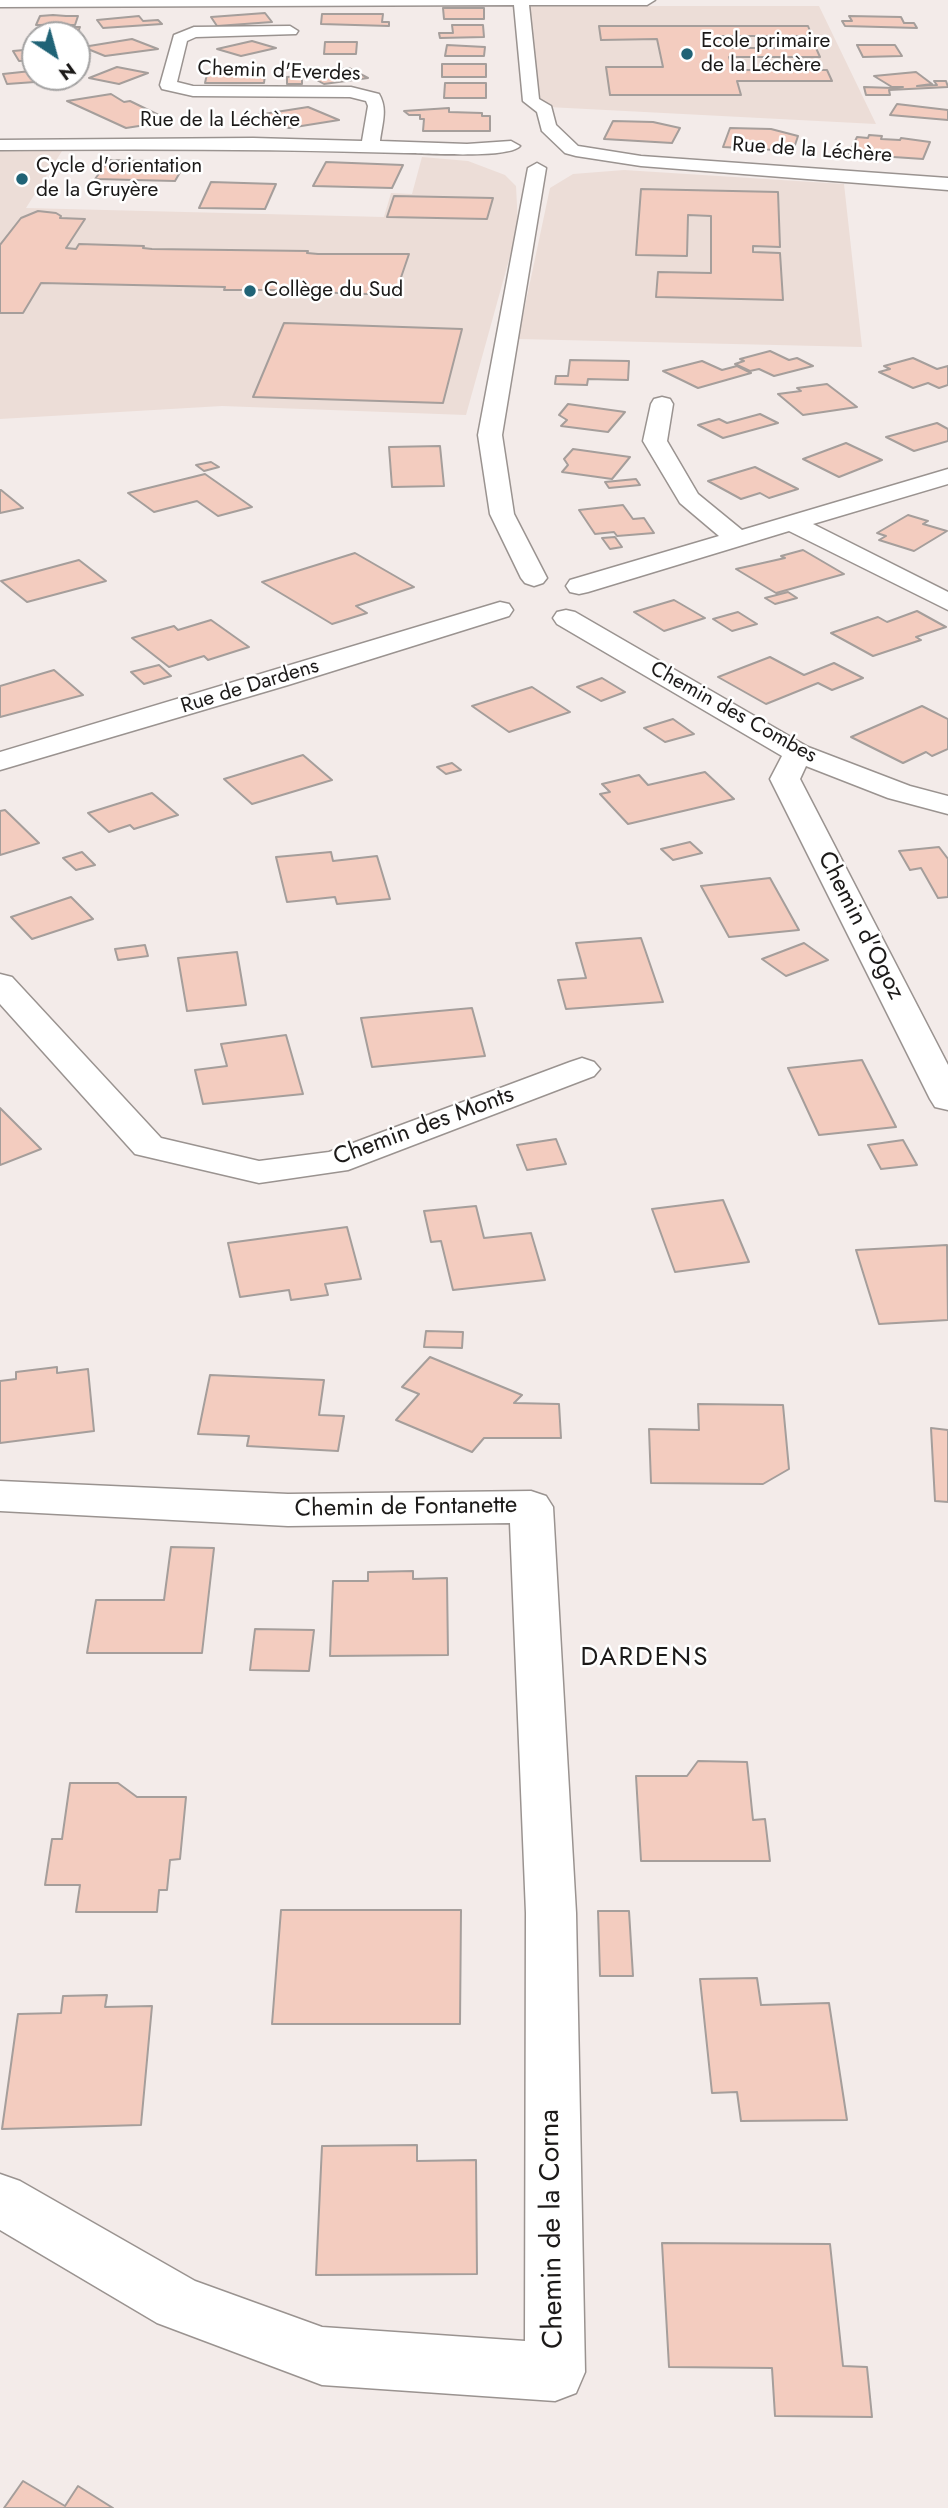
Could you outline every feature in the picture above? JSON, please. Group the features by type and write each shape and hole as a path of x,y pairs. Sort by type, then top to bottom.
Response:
{"street":[{"path":"0,2 647,0"},
{"path":"520,1 531,101 545,110 548,127 579,155 578,159 530,157"},
{"name":"Chemin d'Everdes","path":"290,31 194,32 180,38 168,85 193,91 351,92 373,98 377,106 369,146"},
{"path":"525,602 502,514 490,435 530,157 541,134 548,127"},
{"name":"Rue de la Léchère","path":"0,145 369,146 948,184"},
{"name":"Rue de la Léchère","path":"530,157 573,150 672,164"},
{"path":"662,404 655,441 689,498 738,539"},
{"path":"579,586 948,476"},
{"path":"792,523 948,602"},
{"path":"559,580 579,586 589,594 590,603 582,612 525,602 559,580"},
{"name":"Chemin des Combes","path":"525,602 797,753 899,792 948,806"},
{"name":"Rue de Dardens","path":"0,761 278,680 525,602"},
{"name":"Chemin d'Ogoz","path":"797,753 785,779 948,1098"},
{"name":"Chemin des Monts","path":"0,984 148,1146 259,1172 335,1162 582,1069"},
{"name":"Chemin de Fontanette","path":"0,1496 288,1510 531,1507 551,1913"},
{"name":"Chemin de la Corna","path":"0,2200 178,2303 322,2356 555,2372 551,1913"}],"shaded area":[{"name":"Ecole primaire de la Léchère","path":"527,6 819,6 876,124 548,107 537,103"},
{"name":"Collège du Sud","path":"0,150 62,151 26,208 384,217 391,193 412,194 422,157 468,161 505,175 516,186 518,227 466,415 222,406 0,419"},
{"path":"624,170 844,184 862,347 518,339 550,188 573,174"}],"building":[{"path":"443,8 484,8 484,19 444,19"},
{"path":"265,13 272,22 217,26 211,17"},
{"path":"322,14 383,14 382,22 389,22 389,26 321,24"},
{"path":"40,16 78,16 76,21 38,21"},
{"path":"139,16 143,21 158,20 162,24 103,28 97,20"},
{"path":"849,16 901,17 904,23 914,23 917,28 845,26 842,21 852,21"},
{"path":"452,25 483,25 484,37 440,38 439,33 453,33"},
{"path":"599,26 808,26 812,36 722,36 726,48 816,48 820,57 729,57 733,70 827,70 832,81 737,81 741,95 610,95 606,67 663,67 657,39 601,40"},
{"path":"132,39 158,49 105,56 91,50 91,46"},
{"path":"252,41 276,48 241,56 217,49"},
{"path":"325,42 357,42 356,54 324,54"},
{"path":"447,45 485,47 484,56 445,56"},
{"path":"857,45 895,45 902,56 863,57"},
{"path":"21,50 21,61 19,61 13,51"},
{"path":"442,64 486,64 486,77 442,77"},
{"path":"117,67 148,73 119,84 91,77"},
{"path":"349,68 368,78 324,84 306,74"},
{"path":"21,72 21,83 7,84 3,74"},
{"path":"916,72 932,84 917,86 937,85 934,81 946,81 948,87 889,90 890,95 866,95 864,87 893,88 903,87 892,87 874,76"},
{"path":"253,73 252,76 265,75 264,83 205,83 207,74"},
{"path":"302,76 302,84 287,84 287,77"},
{"path":"445,83 486,83 486,98 444,98"},
{"path":"111,94 171,121 126,128 67,101"},
{"path":"897,104 948,110 948,120 890,115"},
{"path":"308,107 339,120 289,128 257,115"},
{"path":"449,108 449,112 482,113 482,116 490,116 490,131 423,131 424,119 420,119 420,115 409,115 404,111"},
{"path":"613,121 653,122 680,128 672,143 604,139"},
{"path":"730,128 771,129 798,136 793,151 723,147"},
{"path":"869,135 882,136 881,139 901,138 930,142 923,159 849,154 857,137 868,138"},
{"path":"109,160 186,162 175,181 95,179"},
{"path":"326,162 403,165 392,188 313,186"},
{"path":"211,182 276,184 265,209 199,208"},
{"path":"641,189 778,192 780,247 753,246 753,252 780,253 783,300 656,297 658,272 711,273 711,216 688,215 687,256 636,255"},
{"path":"394,196 493,198 487,219 387,217"},
{"path":"38,211 56,213 60,218 85,219 66,248 76,249 79,244 144,246 143,248 152,249 409,254 395,295 313,292 314,290 224,290 225,287 41,283 23,313 0,313 0,245 21,218"},
{"path":"284,323 462,329 443,403 253,397"},
{"path":"770,351 789,360 797,358 813,366 774,376 759,369 750,371 735,364 744,361 740,359"},
{"path":"913,358 937,369 948,366 948,385 939,388 928,383 913,388 879,372 890,369 884,366"},
{"path":"570,360 629,361 628,380 588,379 587,385 555,384 556,376 568,376"},
{"path":"702,361 722,370 737,366 751,373 698,388 663,371"},
{"path":"827,384 857,407 803,415 778,394 801,391 797,388"},
{"path":"568,404 625,412 608,432 561,426 567,420 559,415"},
{"path":"760,414 778,423 723,438 698,425 719,419 727,423"},
{"path":"937,423 948,429 948,441 914,451 886,437"},
{"path":"846,443 882,460 839,477 803,459"},
{"path":"440,446 444,486 392,487 389,447"},
{"path":"573,449 630,457 612,479 562,472 568,465 564,459"},
{"path":"211,462 219,467 204,471 196,465"},
{"path":"755,467 798,489 769,498 760,493 741,499 708,481"},
{"path":"205,474 252,507 218,516 197,501 154,512 128,493"},
{"path":"636,479 640,485 609,488 605,482"},
{"path":"1,490 23,508 0,513"},
{"path":"623,505 633,519 644,518 654,533 617,536 614,532 595,534 579,510"},
{"path":"908,515 928,521 923,524 947,531 914,551 879,540 886,536 877,533"},
{"path":"615,537 622,547 610,549 602,538"},
{"path":"803,550 844,574 776,593 736,569 785,558 781,556"},
{"path":"355,553 414,587 356,606 367,613 332,624 262,582"},
{"path":"79,560 106,581 27,602 1,581"},
{"path":"788,592 797,598 775,604 765,598"},
{"path":"674,600 705,618 664,631 634,612"},
{"path":"917,611 946,627 916,637 921,640 873,656 831,633 878,617 887,622"},
{"path":"738,612 757,624 732,631 713,619"},
{"path":"211,620 249,647 208,660 204,656 169,667 132,638 174,626 178,630"},
{"path":"770,657 804,675 834,663 863,678 832,690 818,683 766,704 718,677"},
{"path":"159,665 171,676 144,684 131,672"},
{"path":"54,670 83,695 0,717 0,686"},
{"path":"602,678 625,692 601,701 577,687"},
{"path":"532,687 570,712 509,732 472,706"},
{"path":"922,706 948,719 948,749 932,756 926,752 903,763 851,737"},
{"path":"673,719 694,734 665,742 644,728"},
{"path":"303,755 332,780 252,804 224,779"},
{"path":"452,763 461,770 446,774 437,767"},
{"path":"705,772 734,799 628,824 600,794 610,792 602,784 639,775 648,785"},
{"path":"152,793 178,815 134,829 130,825 109,832 88,813"},
{"path":"5,810 39,843 0,855 0,811"},
{"path":"690,842 702,853 673,860 661,849"},
{"path":"939,847 948,859 948,897 938,898 921,868 910,870 899,851"},
{"path":"82,852 95,865 76,870 63,858"},
{"path":"331,852 333,861 377,856 390,899 337,904 335,897 287,902 276,857"},
{"path":"770,878 799,930 729,937 701,886"},
{"path":"71,897 93,919 32,939 11,917"},
{"path":"641,938 663,1002 566,1009 558,980 586,978 576,943"},
{"path":"804,943 828,960 786,976 762,959"},
{"path":"145,945 148,956 118,960 115,949"},
{"path":"237,952 246,1005 187,1011 178,958"},
{"path":"472,1008 485,1056 372,1067 361,1018"},
{"path":"286,1035 303,1094 203,1104 195,1070 227,1066 221,1044"},
{"path":"862,1060 896,1127 819,1135 788,1068"},
{"path":"0,1108 41,1149 0,1165"},
{"path":"556,1139 566,1164 527,1170 517,1145"},
{"path":"903,1140 917,1165 881,1169 868,1145"},
{"path":"723,1200 749,1262 675,1272 652,1209"},
{"path":"476,1206 484,1238 531,1233 545,1280 453,1290 441,1241 431,1242 424,1211"},
{"path":"347,1227 361,1279 325,1284 328,1295 291,1300 289,1290 240,1297 228,1243"},
{"path":"947,1245 948,1320 879,1324 856,1250"},
{"path":"426,1331 463,1332 462,1348 424,1347"},
{"path":"430,1357 522,1395 514,1403 559,1404 561,1438 484,1438 472,1452 396,1420 419,1394 402,1387"},
{"path":"57,1367 57,1373 88,1369 94,1431 0,1443 0,1381 16,1379 16,1372"},
{"path":"210,1375 324,1380 319,1415 344,1416 338,1451 247,1446 249,1436 198,1434"},
{"path":"698,1404 783,1405 789,1469 763,1484 651,1483 649,1429 699,1430"},
{"path":"931,1428 948,1430 948,1502 935,1501"},
{"path":"171,1547 214,1548 202,1653 87,1653 96,1600 164,1600"},
{"path":"413,1571 413,1579 447,1578 448,1655 330,1656 333,1581 368,1581 368,1572"},
{"path":"255,1629 314,1630 309,1671 250,1670"},
{"path":"698,1761 747,1762 753,1820 765,1819 770,1861 641,1861 636,1776 687,1776"},
{"path":"70,1783 118,1783 137,1797 186,1797 180,1859 170,1860 167,1890 159,1890 157,1912 76,1912 80,1885 45,1885 52,1839 62,1839"},
{"path":"281,1910 461,1910 460,2024 272,2024"},
{"path":"598,1911 629,1911 633,1976 600,1976"},
{"path":"757,1978 761,2005 829,2003 847,2120 741,2121 737,2092 712,2093 700,1979"},
{"path":"107,1995 105,2007 152,2006 141,2125 2,2129 18,2014 61,2013 63,1996"},
{"path":"417,2145 417,2161 476,2160 477,2274 316,2275 322,2146"},
{"path":"662,2243 830,2244 843,2366 867,2367 872,2417 775,2416 772,2368 669,2367"},
{"path":"23,2481 65,2506 78,2486 113,2508 4,2508"}],"place":[{"name":"Ecole primaire de la Léchère","path":"687,54"},
{"name":"Cycle d'orientation de la Gruyère","path":"22,179"},
{"name":"Collège du Sud","path":"250,291"}],"district":[{"name":"DARDENS","path":"645,1659"}]}
